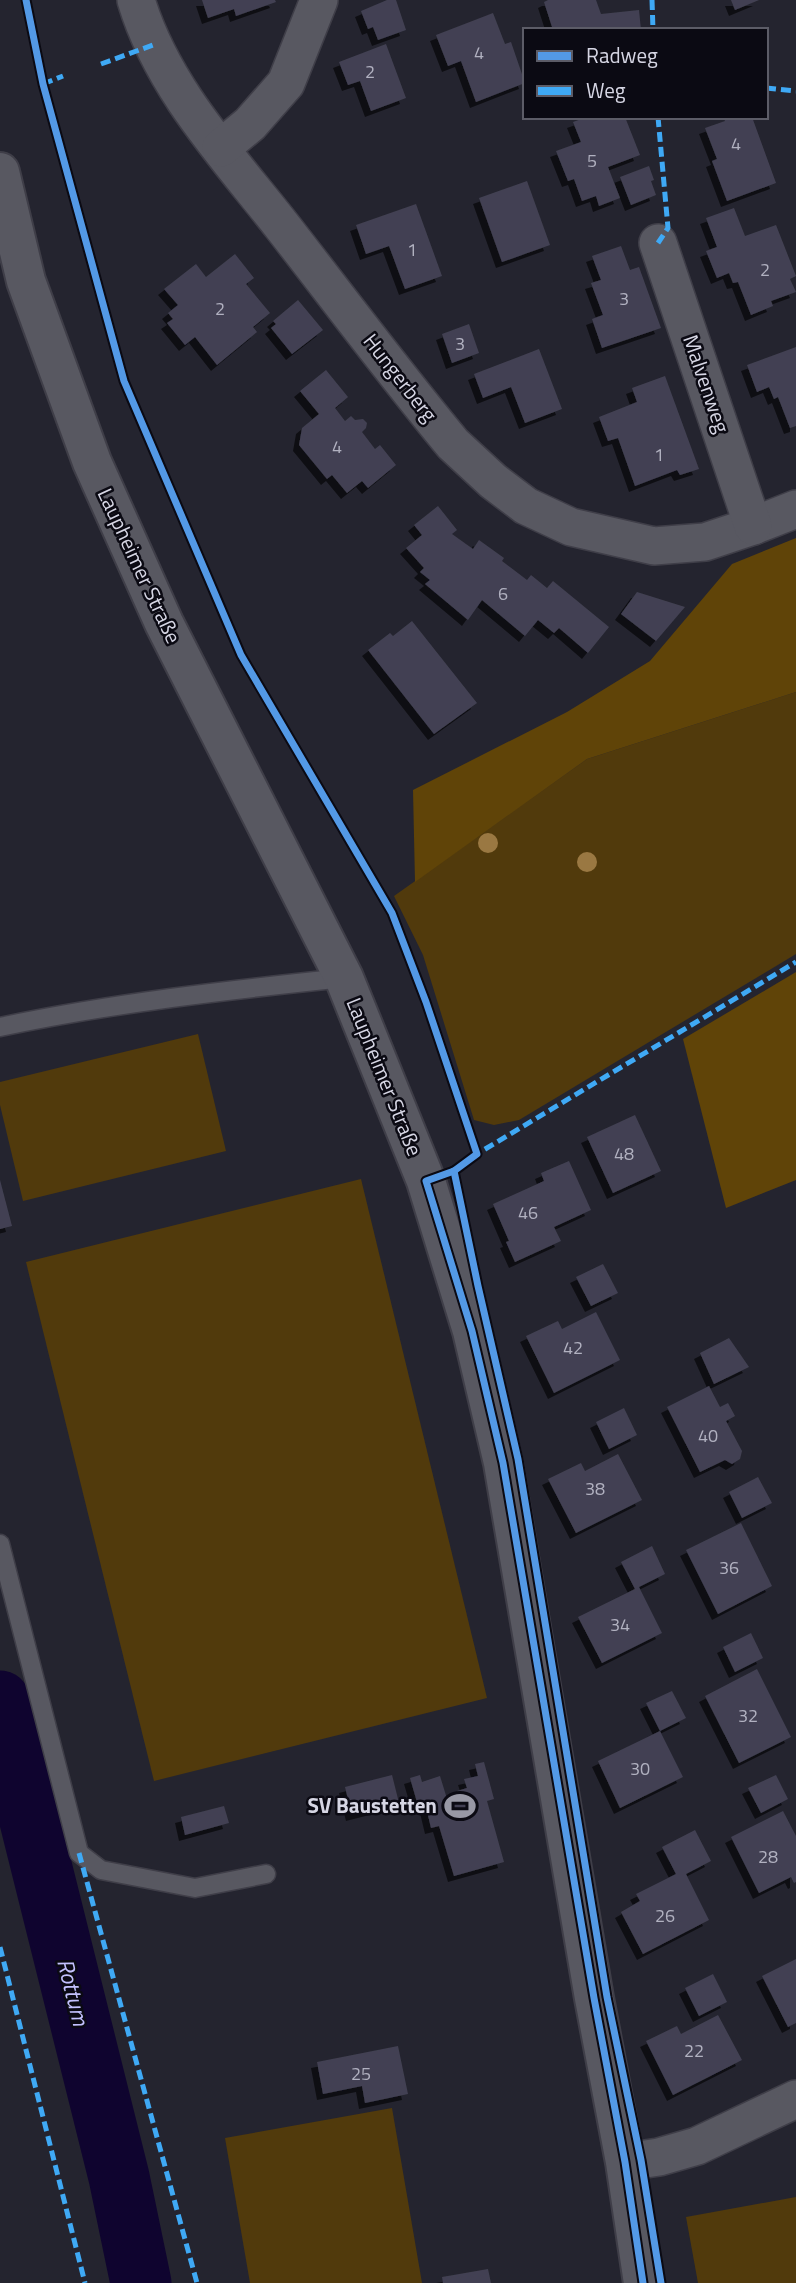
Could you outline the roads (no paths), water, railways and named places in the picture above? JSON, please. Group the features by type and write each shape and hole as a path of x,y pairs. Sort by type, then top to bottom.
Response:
{"street":[{"name":"Hungerberg","path":"136,0 146,33 172,83 453,444 493,481 526,506 571,527 654,546 705,542 796,509"},
{"path":"221,148 250,124 286,83 319,0"},
{"name":"Laupheimer Straße","path":"0,173 26,281 92,462 163,623 344,978 426,1181 472,1331 503,1463 594,1998 625,2162 643,2283"},
{"name":"Malvenweg","path":"658,243 753,526"},
{"path":"625,2162 659,2157 696,2146 796,2099"}],"lane":[{"path":"0,1027 62,1014 239,989 344,978"},
{"path":"0,1544 79,1853 101,1870 195,1888 265,1874"}],"waterway":[{"name":"Rottum","path":"0,1701 119,2177 141,2283"}],"place":[{"name":"SV Baustetten","path":"460,1806"}]}
